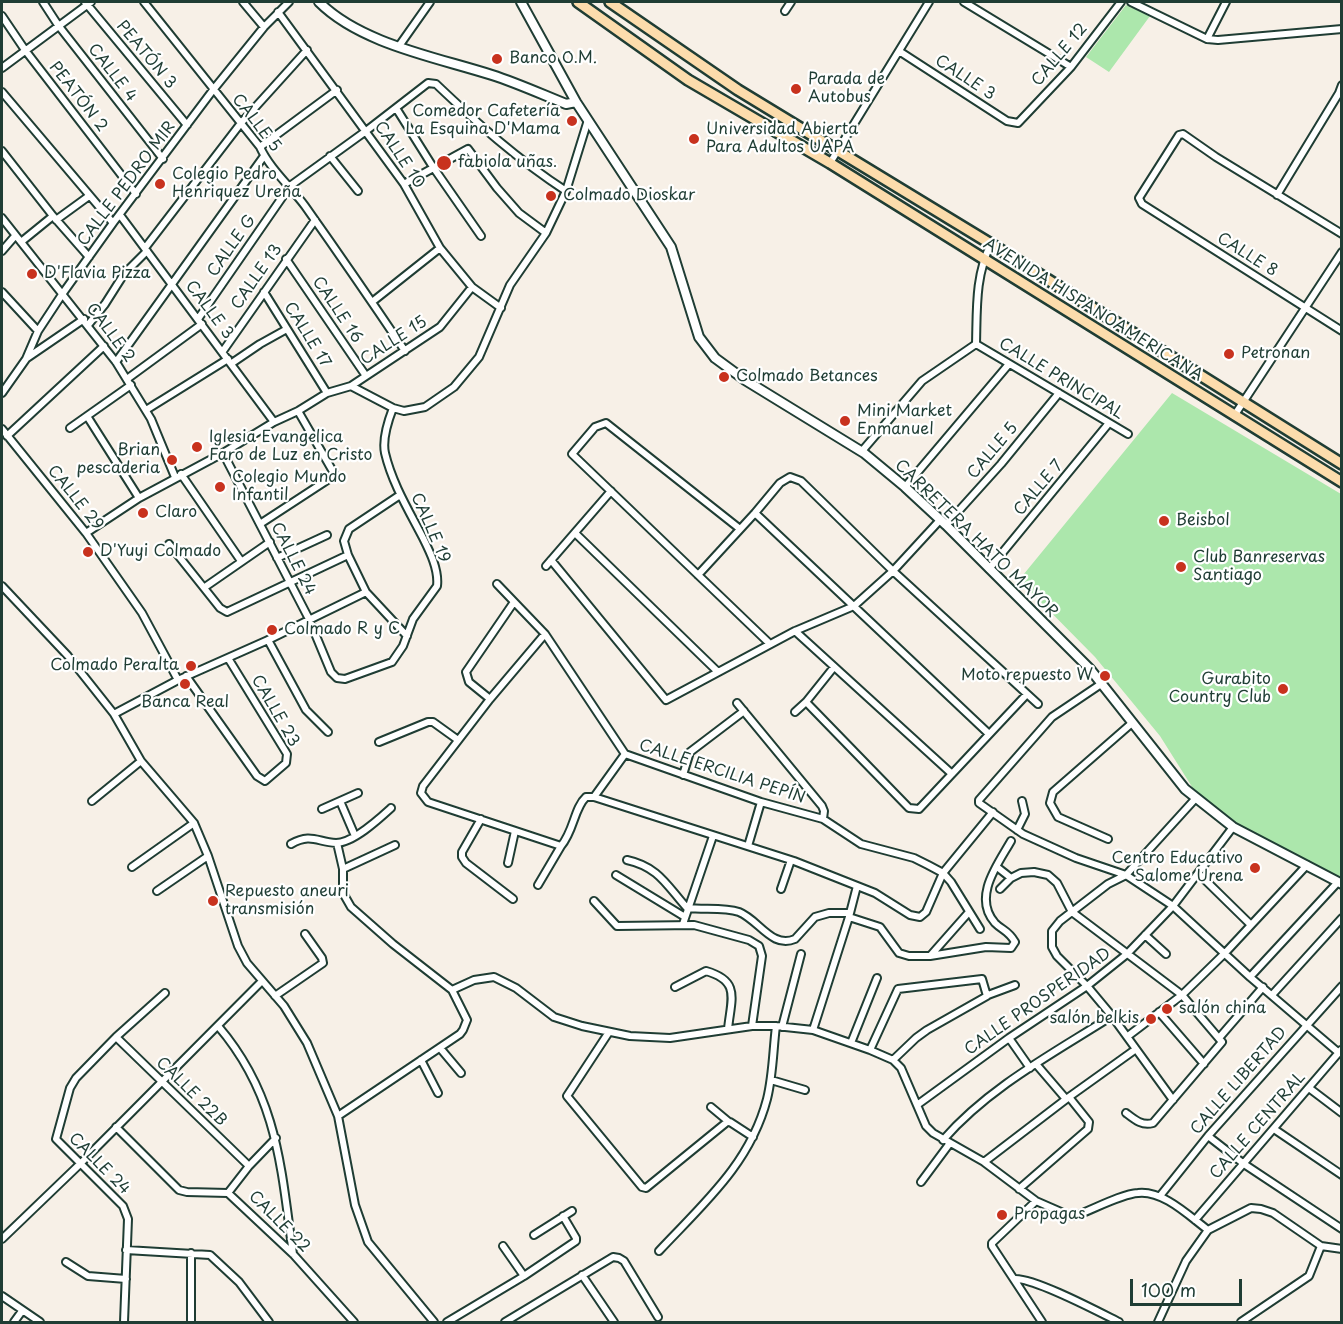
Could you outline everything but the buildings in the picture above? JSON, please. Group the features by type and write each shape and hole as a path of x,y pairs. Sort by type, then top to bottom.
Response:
{"main road":[{"name":"AVENIDA HISPANOAMERICANA","path":"578,2 688,80 830,163 1341,482"},
{"name":"AVENIDA HISPANOAMERICANA","path":"610,2 738,90 991,243 1341,464"}],"street":[{"name":"CALLE 4","path":"43,2 58,25 162,159"},
{"name":"CALLE 5","path":"144,2 290,186 405,351"},
{"path":"243,2 264,27"},
{"name":"CALLE PEDRO MIR","path":"2,393 26,359 38,331 113,224 213,90 264,27 289,2"},
{"path":"319,2 342,22 357,30 399,46 495,76 566,104 576,102"},
{"path":"399,46 430,2"},
{"name":"CARRETERA HATO MAYOR","path":"521,2 576,102 671,247 699,337 715,358 745,380 862,451 905,487 1090,669 1185,789 1233,827 1340,883"},
{"path":"785,11 791,2"},
{"path":"830,163 929,2"},
{"path":"964,2 1071,67"},
{"name":"CALLE 12","path":"1018,123 1071,67 1121,2"},
{"path":"1131,2 1207,39 1218,40 1341,29"},
{"path":"1207,39 1226,2"},
{"path":"2,68 88,3"},
{"name":"PEATÓN 3","path":"88,3 187,125"},
{"name":"CALLE 10","path":"278,12 404,184 440,248 472,288 501,308"},
{"name":"PEATÓN 2","path":"2,16 25,50 136,194"},
{"path":"26,359 86,322 105,304 124,274 146,249 241,123 307,50"},
{"name":"CALLE 3","path":"899,51 1007,121 1018,123"},
{"name":"CALLE G","path":"70,428 200,322 290,186 432,82 487,133 566,192"},
{"path":"1341,86 1339,93 1277,195 1341,234"},
{"path":"260,147 337,90"},
{"path":"2,92 113,224"},
{"path":"396,108 433,167 481,236"},
{"path":"351,386 393,408 404,411 425,407 454,387 479,357 510,285 546,233 566,192 588,119"},
{"name":"CALLE 8","path":"1277,195 1183,134 1179,135 1139,198 1140,202 1341,331"},
{"path":"404,184 468,149 497,189 519,213 546,233"},
{"path":"2,152 54,218 89,257"},
{"path":"116,362 264,156"},
{"path":"330,156 358,191"},
{"path":"21,242 89,196"},
{"name":"CALLE 3","path":"120,215 274,422"},
{"name":"CALLE 2","path":"2,218 116,362 146,410 178,476 242,561"},
{"name":"CALLE 13","path":"223,351 315,220"},
{"path":"2,250 15,236"},
{"name":"CALLE PRINCIPAL","path":"991,243 983,259 977,301 976,344 1128,434"},
{"path":"372,302 440,248"},
{"path":"1234,416 1341,252"},
{"name":"CALLE 16","path":"286,259 366,376"},
{"name":"CALLE 15","path":"86,532 139,498 223,453 274,422 298,411 327,393 351,386 440,327 472,288"},
{"path":"2,292 38,331"},
{"name":"CALLE 17","path":"264,292 327,393"},
{"path":"146,410 287,329"},
{"path":"862,451 922,381 976,344"},
{"path":"7,436 104,346"},
{"path":"905,487 1009,364"},
{"name":"CALLE 5","path":"575,533 548,563 666,700 795,631 854,606 943,523 1001,464 1059,393"},
{"name":"CALLE 19","path":"337,678 345,679 392,662 398,656 413,619 435,591 438,581 430,553 400,495 384,451 388,420 393,408"},
{"path":"260,525 335,475 298,411"},
{"path":"87,416 139,498"},
{"path":"740,529 606,423 595,427 572,454 770,644"},
{"name":"CALLE 7","path":"989,569 1110,423"},
{"name":"CALLE 29","path":"2,429 86,532 142,613 178,680"},
{"name":"CALLE 24","path":"223,453 309,619 331,672 337,678"},
{"path":"698,575 780,483 789,477 801,481 893,571 1038,704"},
{"path":"611,491 575,533 718,672"},
{"path":"400,495 350,529 344,541 348,555 366,592 407,636"},
{"path":"755,513 989,734"},
{"path":"277,558 327,535"},
{"path":"205,587 270,542"},
{"path":"170,544 221,610 226,612 348,555"},
{"name":"CALLE ERCILIA PEPÍN","path":"497,584 545,634 625,754 761,802 823,819 861,844 914,858 943,873 980,929"},
{"path":"2,586 68,656 114,714 141,761 194,823 208,856 238,946 247,963 284,1006 307,1043 338,1116 355,1205 368,1242 434,1323"},
{"path":"114,714 186,676 268,640 366,592"},
{"path":"490,699 469,682 466,672 513,602"},
{"path":"795,631 952,774"},
{"path":"545,634 458,740 423,786 421,793 432,804 561,846"},
{"path":"268,640 306,710 328,732"},
{"name":"CALLE 23","path":"186,676 257,777 266,781 286,763 287,754 228,658"},
{"path":"795,712 834,667"},
{"path":"1101,684 1052,717 979,803 1017,830 1076,858 1126,875 1173,906 1250,977 1340,1051"},
{"path":"806,702 909,808 919,808 1027,694"},
{"path":"737,703 822,806 823,819"},
{"path":"682,775 690,752 744,711"},
{"path":"379,742 428,722 433,722 458,740"},
{"path":"1108,839 1058,817 1050,803 1053,792 1132,723"},
{"path":"594,797 625,754"},
{"path":"92,801 141,761"},
{"path":"322,809 358,793"},
{"path":"538,885 569,835 581,803 586,797 594,797 791,860 875,893 910,915 920,917 926,912 943,873 993,812"},
{"path":"1173,1100 1112,1016 1087,986 1057,956 1052,947 1052,931 1060,921 1108,884 1126,875 1196,798"},
{"path":"340,801 355,836"},
{"path":"1017,830 1025,814 1022,801"},
{"path":"748,846 761,802"},
{"path":"291,844 303,838 337,843 355,836 372,825 391,808"},
{"path":"481,819 462,856 466,863 513,898"},
{"path":"132,867 194,823"},
{"name":"CALLE PROSPERIDAD","path":"917,1105 1009,1038 1087,986 1127,954 1173,906 1233,827"},
{"path":"508,863 515,831"},
{"path":"683,924 714,836"},
{"path":"687,909 729,910 740,913 756,922 774,939 781,941 795,939 808,923 822,914 850,915 880,927 899,952 909,956 930,956 986,947 1011,948 1015,942 1009,932 996,923 988,909 985,896 988,884 1011,841"},
{"path":"337,843 344,868 343,893 351,907 393,944 452,990 465,1014 466,1025 460,1034 338,1116"},
{"path":"344,868 395,845"},
{"path":"157,891 208,856"},
{"path":"627,860 654,870 666,880 687,909"},
{"path":"781,889 791,860"},
{"path":"1128,1036 1182,995 1225,953 1307,865"},
{"path":"997,867 1011,878"},
{"path":"1000,889 1011,878 1028,872 1048,875 1057,883 1072,912 1182,995 1221,1040"},
{"path":"1198,873 1251,925"},
{"path":"616,875 685,917"},
{"path":"1250,977 1340,883"},
{"path":"813,1030 857,886"},
{"path":"594,901 617,926 683,924 704,927 749,940 759,946 762,956 752,1026"},
{"path":"930,956 969,912"},
{"path":"1272,995 1341,918"},
{"path":"275,996 323,963 305,934"},
{"path":"1145,935 1166,954"},
{"path":"659,1251 728,1178 753,1137 767,1100 779,1026 801,954"},
{"path":"675,987 705,971 724,978 732,992 728,1029"},
{"path":"452,990 474,981 494,977 516,988 550,1015 582,1026 651,1038 670,1038 752,1026 813,1030 893,1060 905,1074 926,1126 943,1140 984,1162 1036,1201 1071,1216 1135,1193 1160,1196 1208,1230"},
{"path":"851,1043 878,978"},
{"path":"870,1050 896,990 899,988 981,979 988,995"},
{"path":"2,1239 262,981"},
{"path":"893,1060 927,1030 988,995 1015,985"},
{"name":"CALLE LIBERTAD","path":"1160,1196 1208,1136 1341,986"},
{"path":"1126,1113 1139,1123 1151,1123 1204,1064 1263,987"},
{"name":"CALLE 24","path":"124,1323 128,1219 123,1206 56,1139 69,1088 76,1078 116,1037 165,993"},
{"path":"1159,1012 1204,1064"},
{"path":"943,1140 962,1117 1033,1066 1112,1016"},
{"path":"218,1026 242,1058 263,1098 276,1138 293,1254"},
{"path":"609,1032 567,1096 642,1187 646,1188 729,1122"},
{"name":"CALLE 22B","path":"116,1037 249,1166"},
{"path":"1009,1038 1033,1066 1089,1122 1088,1129 1019,1189"},
{"path":"440,1048 461,1073"},
{"path":"984,1162 1136,1048"},
{"name":"CALLE CENTRAL","path":"1195,1220 1340,1051"},
{"path":"421,1060 438,1093"},
{"path":"771,1080 805,1090"},
{"path":"1309,1088 1341,1113"},
{"path":"711,1107 753,1137"},
{"name":"CALLE 22","path":"116,1126 179,1190 228,1192 293,1254 354,1323"},
{"path":"1274,1129 1341,1175"},
{"path":"1208,1136 1244,1164 1341,1229"},
{"path":"228,1192 276,1138"},
{"path":"921,1182 950,1143"},
{"path":"1036,1201 992,1244 1042,1323"},
{"path":"1158,1323 1186,1261 1208,1230 1251,1208 1273,1213 1321,1246 1341,1249"},
{"path":"534,1235 572,1212"},
{"path":"447,1323 576,1241 563,1216"},
{"path":"503,1246 524,1276"},
{"path":"1241,1323 1309,1276 1321,1246"},
{"path":"126,1250 210,1255 239,1282 269,1323"},
{"path":"191,1323 192,1253"},
{"path":"506,1323 613,1257 624,1261 658,1317"},
{"path":"66,1262 88,1276 126,1279"},
{"path":"582,1275 614,1323"},
{"path":"1014,1279 1024,1279 1078,1302 1119,1323"},
{"path":"2,1296 40,1323"},
{"path":"14,1323 22,1311"}],"green space":[{"path":"1126,5 1150,16 1109,72 1086,57"},
{"name":"Club Banreservas Santiago","path":"1172,393 1341,494 1341,879 1234,822 1194,790 1160,736 1095,657 1019,580"}],"place":[{"name":"Banco O.M.","path":"497,59"},
{"name":"Parada de Autobus","path":"796,89"},
{"name":"Comedor Cafetería La Esquina D'Mama","path":"572,121"},
{"name":"Universidad Abierta Para Adultos UAPA","path":"694,139"},
{"name":"fabiola uñas.","path":"444,163"},
{"name":"Colegio Pedro Henriquez Ureña","path":"160,184"},
{"name":"Colmado Dioskar","path":"551,196"},
{"name":"D'Flavia Pizza","path":"32,274"},
{"name":"Petronan","path":"1229,354"},
{"name":"Colmado Betances","path":"724,377"},
{"name":"Mini Market Enmanuel","path":"845,421"},
{"name":"Iglesia Evangelica Faro de Luz en Cristo","path":"197,447"},
{"name":"Brian pescaderia","path":"172,460"},
{"name":"Colegio Mundo Infantil","path":"220,487"},
{"name":"Claro","path":"143,513"},
{"name":"Beisbol","path":"1164,521"},
{"name":"D'Yuyi Colmado","path":"88,552"},
{"name":"Club Banreservas Santiago","path":"1181,567"},
{"name":"Colmado R y C","path":"272,630"},
{"name":"Colmado Peralta","path":"191,666"},
{"name":"Moto repuesto W","path":"1105,676"},
{"name":"Banca Real","path":"185,684"},
{"name":"Gurabito Country Club","path":"1283,689"},
{"name":"Centro Educativo Salome Urena","path":"1255,868"},
{"name":"Repuesto aneuri transmisión","path":"213,901"},
{"name":"salón china","path":"1167,1009"},
{"name":"salón belkis","path":"1151,1019"},
{"name":"Propagas","path":"1002,1215"}]}
